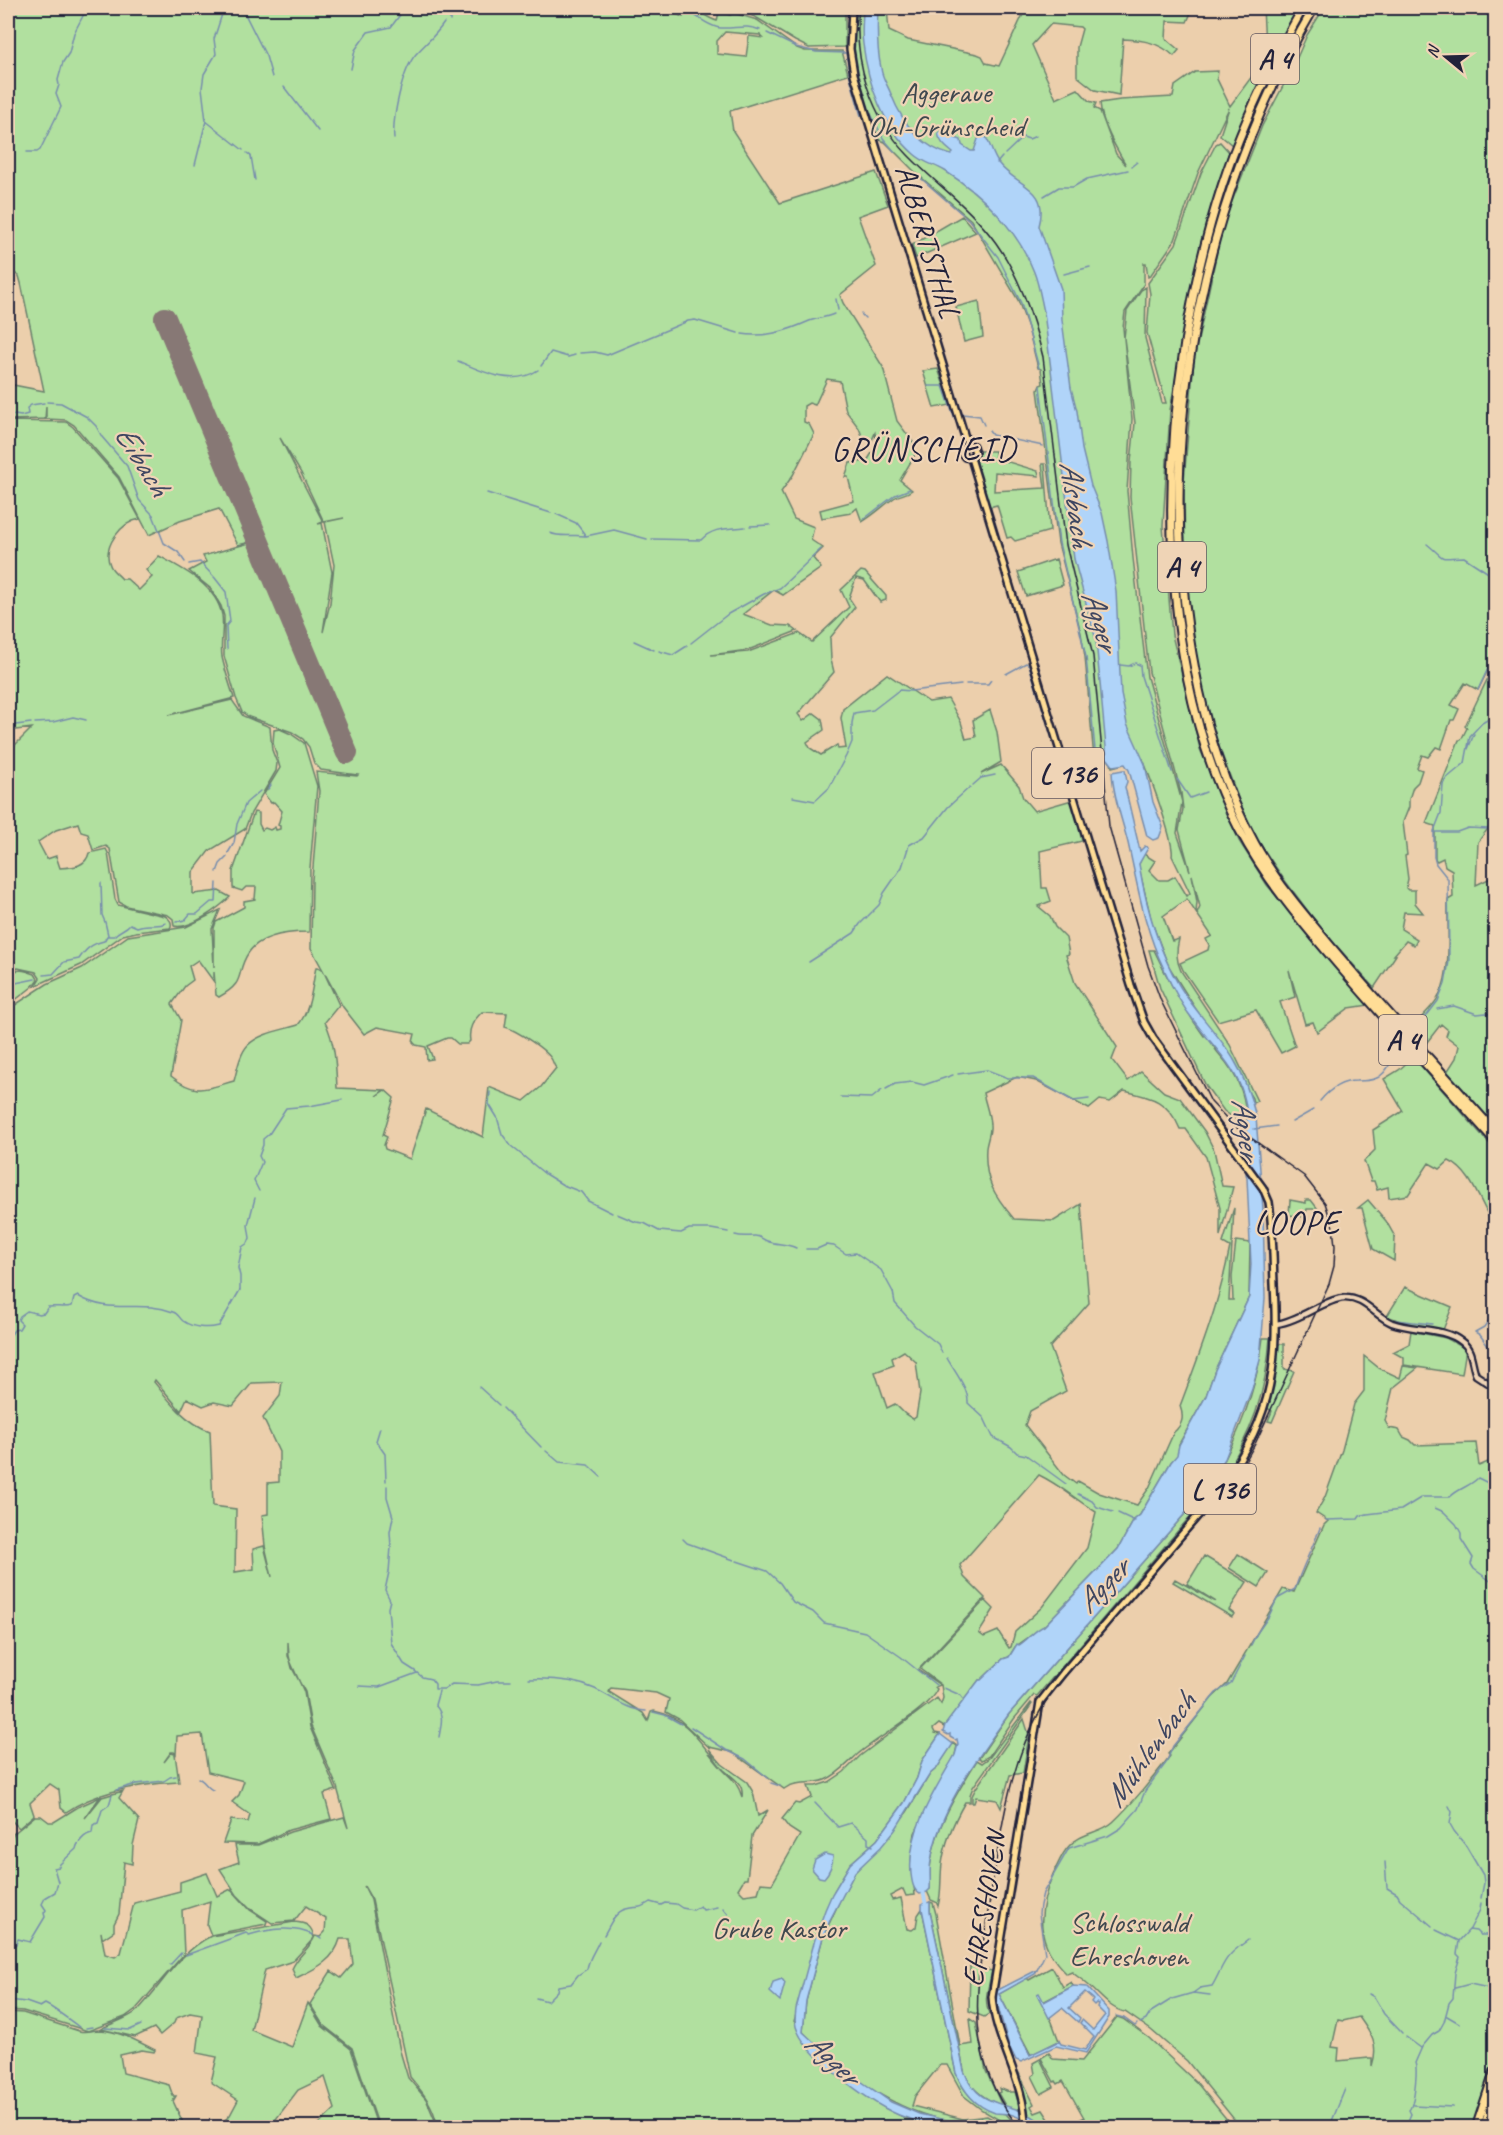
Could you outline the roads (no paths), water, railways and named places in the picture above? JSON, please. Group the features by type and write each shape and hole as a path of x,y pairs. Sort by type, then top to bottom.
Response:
{"highway":[{"name":"A 4","path":"1303,8 1250,113 1222,185 1205,245 1190,314 1175,413 1172,488 1172,544 1186,668 1200,729 1215,775 1238,828 1264,870 1297,916 1467,1105 1496,1142"},
{"name":"A 4","path":"1314,8 1281,66 1259,115 1223,215 1205,279 1191,350 1183,414 1180,488 1181,548 1186,615 1195,670 1208,728 1222,772 1245,824 1275,875 1346,969"},
{"name":"A 4","path":"1467,1105 1496,1133"},
{"path":"1476,2127 1496,2067"},
{"path":"1484,2127 1496,2090"}],"main road":[{"name":"ALBERTSTHAL","path":"852,8 850,49 854,74 967,444"},
{"name":"L 136","path":"967,444 975,449 971,458 962,453 963,447 967,444"},
{"name":"L 136","path":"971,458 1126,970 1144,1022 1164,1053 1263,1188 1269,1202 1276,1324"},
{"path":"1276,1324 1295,1319 1339,1298 1353,1298 1390,1322 1438,1332 1459,1340 1470,1351 1476,1375 1496,1388"},
{"name":"EHRESHOVEN","path":"1025,2125 1019,2089 993,2007 992,1997 1040,1702 1214,1498 1247,1449 1266,1405 1272,1378 1276,1324"}],"water":[{"path":"863,8 878,8 878,46 883,75 901,114 914,132 931,146 951,155 953,153 941,142 938,133 941,131 961,140 962,145 974,151 981,130 999,164 1006,172 1030,189 1040,203 1039,226 1061,289 1062,320 1082,449 1091,486 1102,513 1108,541 1116,591 1121,694 1127,724 1145,764 1153,802 1163,827 1159,838 1153,840 1147,836 1129,770 1125,764 1113,766 1107,758 1096,640 1074,559 1044,312 1034,272 1019,242 986,202 945,171 918,157 894,131 879,104 865,59 862,40"},
{"name":"Agger","path":"1125,770 1127,782 1125,787 1140,851 1145,846 1148,848 1139,864 1149,911 1164,956 1179,985 1237,1065 1247,1087 1256,1117 1263,1209 1265,1298 1260,1360 1252,1389 1225,1459 1190,1508 1009,1714 973,1765 951,1802 935,1841 930,1864 930,1889 920,1894 912,1883 913,1842 924,1811 955,1755 958,1744 957,1739 943,1732 945,1725 979,1680 1003,1659 1009,1657 1017,1644 1022,1643 1044,1626 1118,1549 1134,1520 1140,1515 1177,1455 1179,1445 1206,1396 1215,1370 1249,1297 1251,1264 1245,1101 1242,1089 1231,1068 1178,996 1151,938 1114,790 1112,772"},
{"path":"940,1734 953,1744 937,1768 930,1774 895,1830 855,1872 831,1918 823,1937 806,2001 803,2032 842,2068 891,2102 919,2114 976,2127 931,2124 892,2112 861,2093 829,2068 805,2043 795,2023 796,2009 815,1939 832,1894 850,1864 877,1840 904,1803 917,1778 922,1761"},
{"path":"825,1854 833,1856 828,1874 824,1878 819,1877 812,1869 815,1860"},
{"path":"930,1902 964,2071 969,2081 981,2095 996,2103 1024,2112 1048,2127 1036,2126 1013,2115 988,2110 971,2098 959,2080 922,1909 922,1904"},
{"path":"1037,1970 1035,1974 999,1994 1030,2055 1059,2041 1061,2044 1085,2050 1094,2037 1080,2023 1082,2020 1093,2030 1105,2015 1097,2007 1098,2004 1094,2005 1091,2002 1093,1999 1085,1992 1069,2008 1080,2018 1078,2022 1062,2008 1049,2018 1037,1994 1039,1993 1044,2002 1073,1986 1087,1987 1109,2011 1109,2017 1086,2053 1056,2046 1021,2062 1016,2060 1009,2046 995,1996 996,1991"},
{"path":"782,1979 785,1983 780,2001 770,1992 773,1982"}],"waterway":[{"name":"Alsbach","path":"27,152 40,150 61,107 56,94 63,62 69,53 74,33 85,12 92,8"},
{"path":"195,165 206,121 202,88 204,74 216,54 214,39 224,8"},
{"path":"242,8 266,56 272,77"},
{"path":"351,69 355,50 368,32 391,27 405,8"},
{"path":"450,21 451,8"},
{"path":"1125,8 1126,15"},
{"name":"Alsbach","path":"690,12 717,28 745,27 760,30"},
{"path":"394,139 396,108 406,71 416,54 444,23"},
{"name":"Alsbach","path":"767,33 796,47 816,52 846,53 861,116"},
{"path":"284,87 318,131"},
{"name":"Alsbach","path":"870,112 883,138 895,152"},
{"path":"206,121 243,150"},
{"path":"1005,154 1023,137 1029,139 1036,136"},
{"path":"247,153 251,156 255,180"},
{"path":"997,163 1002,157"},
{"path":"1132,166 1137,162"},
{"path":"1044,196 1059,187 1073,187 1087,179 1128,170"},
{"name":"Alsbach","path":"916,174 969,220 998,257 1021,303 1039,368"},
{"path":"1064,274 1090,267"},
{"path":"836,299 838,310"},
{"path":"742,334 775,333 834,314"},
{"path":"861,314 865,318"},
{"path":"580,353 595,352 607,355 695,320 738,333"},
{"path":"541,366 551,352 568,357 575,355"},
{"path":"458,361 508,378 528,375 538,370"},
{"path":"928,386 943,386 955,420"},
{"name":"Alsbach","path":"1040,386 1059,543 1086,657 1097,770"},
{"name":"Eibach","path":"47,402 61,403 87,417 96,426 102,437 127,466 139,500 153,515 164,543 178,552 185,562"},
{"name":"Eibach","path":"8,414 21,416 28,414 27,408 31,405 44,403"},
{"path":"962,414 980,416 984,425"},
{"path":"989,431 992,435 1043,446"},
{"path":"864,519 895,495 910,489"},
{"path":"487,493 551,513"},
{"path":"556,514 576,523 586,536 614,530 647,539"},
{"path":"750,526 770,525"},
{"path":"652,539 701,540 716,531 745,527"},
{"path":"550,533 585,536"},
{"path":"1427,544 1442,557 1464,557 1496,578"},
{"path":"691,643 728,614 780,588 821,549"},
{"name":"Eibach","path":"189,564 200,562 226,592 230,621 226,626 227,649"},
{"path":"634,641 654,650"},
{"path":"659,651 673,655 687,646"},
{"path":"1478,690 1496,651"},
{"path":"1006,674 1026,663 1029,665 1055,748 1054,758 1061,768"},
{"path":"1120,665 1129,666 1135,663 1140,665 1141,676 1172,772"},
{"path":"966,684 988,684 991,680"},
{"path":"793,797 815,801 829,788 852,742 854,713 873,710 899,690 911,691 961,685"},
{"path":"1409,1030 1428,1014 1438,1001 1445,984 1449,961 1448,879 1436,864 1434,857 1434,831 1441,813 1443,784 1465,763 1470,736 1482,723 1496,715"},
{"path":"35,723 53,722 73,717 86,720"},
{"path":"8,726 31,723"},
{"path":"1468,749 1474,734"},
{"path":"973,785 981,778 995,775"},
{"path":"1177,779 1190,798 1206,792"},
{"path":"268,789 271,785"},
{"path":"809,962 854,933 879,905 884,893 902,867 909,845 924,837 948,807 970,787"},
{"path":"228,853 234,843 237,824 246,803 260,791"},
{"path":"1490,827 1496,822"},
{"path":"1435,832 1457,832 1468,828 1489,829"},
{"path":"217,872 220,864 227,857"},
{"path":"101,883 102,915 108,935"},
{"path":"176,922 185,920 190,914 197,914 211,902 216,902 217,883"},
{"path":"44,975 53,974 64,962 79,959 89,947 104,941 107,936 114,936 130,924 137,927 166,923"},
{"path":"8,1001 13,995 13,992 9,991 11,984 35,979"},
{"path":"1437,1009 1454,1006 1477,1014 1486,1013 1496,1016"},
{"path":"1320,1101 1340,1084 1379,1077 1387,1069 1401,1041"},
{"path":"958,1074 987,1070 1008,1078 1033,1078 1073,1101 1089,1099"},
{"path":"886,1089 895,1084 912,1082 924,1085 953,1075"},
{"path":"840,1097 872,1098 882,1090"},
{"path":"490,1092 489,1104 497,1117 502,1134 511,1146 545,1174 581,1192 588,1201 612,1213"},
{"path":"259,1191 254,1181 262,1162 259,1156 263,1139 269,1134 286,1108 342,1100"},
{"path":"1292,1122 1313,1110"},
{"path":"1254,1129 1277,1126"},
{"path":"8,1337 14,1330 19,1329 22,1324 18,1320 27,1311 39,1314 44,1313 48,1307 72,1306 74,1298 78,1296 102,1305 161,1308 177,1314 183,1321 196,1326 205,1328 219,1326 240,1290 238,1268 242,1247 248,1243 250,1238 248,1225 255,1198"},
{"path":"617,1214 659,1231 681,1233 689,1229 711,1229 728,1232"},
{"path":"735,1235 757,1236 796,1248"},
{"path":"806,1249 817,1249 826,1245 834,1246 846,1254 856,1253 881,1270 893,1292 895,1303 915,1326 938,1344 942,1353"},
{"path":"1395,1320 1432,1324"},
{"path":"1488,1346 1475,1332 1484,1327 1489,1320"},
{"path":"947,1358 964,1386 968,1403 984,1418 993,1437 1017,1453 1026,1455 1066,1484"},
{"path":"479,1387 499,1405"},
{"path":"503,1408 541,1447"},
{"path":"380,1428 376,1441 385,1454 386,1481"},
{"path":"546,1451 559,1462 588,1465 601,1477"},
{"name":"Mühlenbach","path":"1326,1520 1358,1519 1367,1514 1401,1510 1422,1497 1450,1497 1478,1478 1496,1487"},
{"path":"387,1486 387,1497 393,1517 390,1532 389,1572 385,1590 390,1600 388,1608 391,1643 404,1664 422,1677 431,1679 435,1684 435,1689 444,1689 452,1684 478,1685 511,1681"},
{"path":"1078,1494 1092,1501 1097,1507 1113,1512"},
{"path":"1435,1508 1444,1512 1456,1524 1461,1533 1461,1539 1473,1558 1471,1564 1474,1569 1496,1585"},
{"path":"1118,1513 1135,1521"},
{"name":"Mühlenbach","path":"1251,1645 1277,1599 1295,1589 1320,1528"},
{"path":"683,1539 687,1543 734,1560"},
{"path":"737,1561 767,1571 780,1583 793,1602 813,1612 824,1623 865,1632 936,1685"},
{"name":"Mühlenbach","path":"1037,1970 1045,1954 1039,1914 1043,1893 1069,1848 1108,1836 1121,1828 1138,1809 1145,1791 1166,1763 1173,1746 1216,1693 1231,1683 1245,1656"},
{"path":"1492,1679 1491,1674 1496,1667"},
{"path":"359,1686 379,1687 417,1673"},
{"path":"529,1679 554,1679 579,1684 595,1689 626,1706 646,1711"},
{"path":"944,1688 960,1695 963,1699"},
{"path":"439,1691 435,1705 441,1717 439,1737"},
{"path":"653,1712 665,1715 681,1724"},
{"path":"691,1727 726,1750 745,1759 768,1778"},
{"path":"116,1790 136,1784 164,1781 176,1776"},
{"path":"198,1778 213,1790"},
{"path":"771,1783 780,1786"},
{"path":"8,1951 18,1939 30,1942 45,1917 46,1910 42,1904 45,1898 55,1892 58,1882 54,1868 59,1867 82,1839 92,1833 93,1825 98,1823 102,1810 109,1805 112,1795"},
{"path":"815,1803 838,1827 851,1823 858,1829"},
{"path":"1449,1806 1452,1812 1450,1824 1483,1875 1481,1898"},
{"path":"859,1830 868,1838 868,1844 873,1846"},
{"path":"1385,1862 1387,1888 1397,1894 1432,1926"},
{"path":"923,1890 926,1906"},
{"path":"604,1935 618,1913 650,1902 661,1905 676,1904 693,1910 700,1906 703,1910 717,1907"},
{"path":"1470,1929 1480,1910 1481,1903"},
{"path":"723,1908 728,1914"},
{"path":"186,1955 246,1933 249,1935 289,1929 313,1935"},
{"path":"1436,1930 1459,1941"},
{"path":"1408,2128 1407,2123 1411,2114 1409,2110 1415,2087 1415,2063 1422,2047 1432,2035 1439,2031 1453,1998 1455,1973 1460,1957 1457,1954 1459,1941 1469,1930 1476,1931 1480,1935 1487,1935"},
{"path":"1492,1932 1496,1930"},
{"path":"1140,2023 1146,2020 1151,2012 1172,1999 1193,1993 1200,1988 1212,1986 1227,1958 1248,1940"},
{"path":"536,1998 547,2001 557,1991 558,1986 571,1984 587,1969 599,1941"},
{"path":"170,1965 181,1953"},
{"path":"1455,1988 1470,1984 1493,1989"},
{"path":"1193,1993 1210,1995"},
{"path":"1369,1994 1374,1997 1384,2014 1402,2033"},
{"path":"8,2000 26,2002 40,2007 45,2004 79,2027"},
{"path":"1116,2016 1124,2018 1135,2026 1137,2024"},
{"path":"1447,2016 1459,2023"},
{"path":"105,2028 130,2030 141,2025"},
{"path":"86,2028 92,2027"},
{"path":"1406,2037 1421,2048"},
{"name":"Mühlenbach","path":"1021,2079 1029,2116"},
{"path":"1332,2128 1332,2121 1345,2089"},
{"path":"1413,2105 1453,2107"}],"railway":[{"path":"859,8 858,28 862,68 867,87 884,123 908,155 965,208 996,243 1019,283 1035,327 1043,357 1066,545 1093,656 1109,826 1148,966 1161,1001 1211,1102 1233,1125 1304,1176 1325,1203 1333,1227 1335,1246 1334,1266 1329,1284 1255,1444 1237,1476 1055,1688 1039,1712 1017,1764 998,1849 981,1956 977,2008 980,2042 989,2077 1005,2109 1020,2128"}],"district":[{"name":"GRÜNSCHEID","path":"924,448"},
{"name":"LOOPE","path":"1297,1222"}],"park label":[{"name":"Aggeraue Ohl-Grünscheid","path":"946,109"},
{"name":"Grube Kastor","path":"779,1928"},
{"name":"Schlosswald Ehreshoven","path":"1129,1939"}]}
